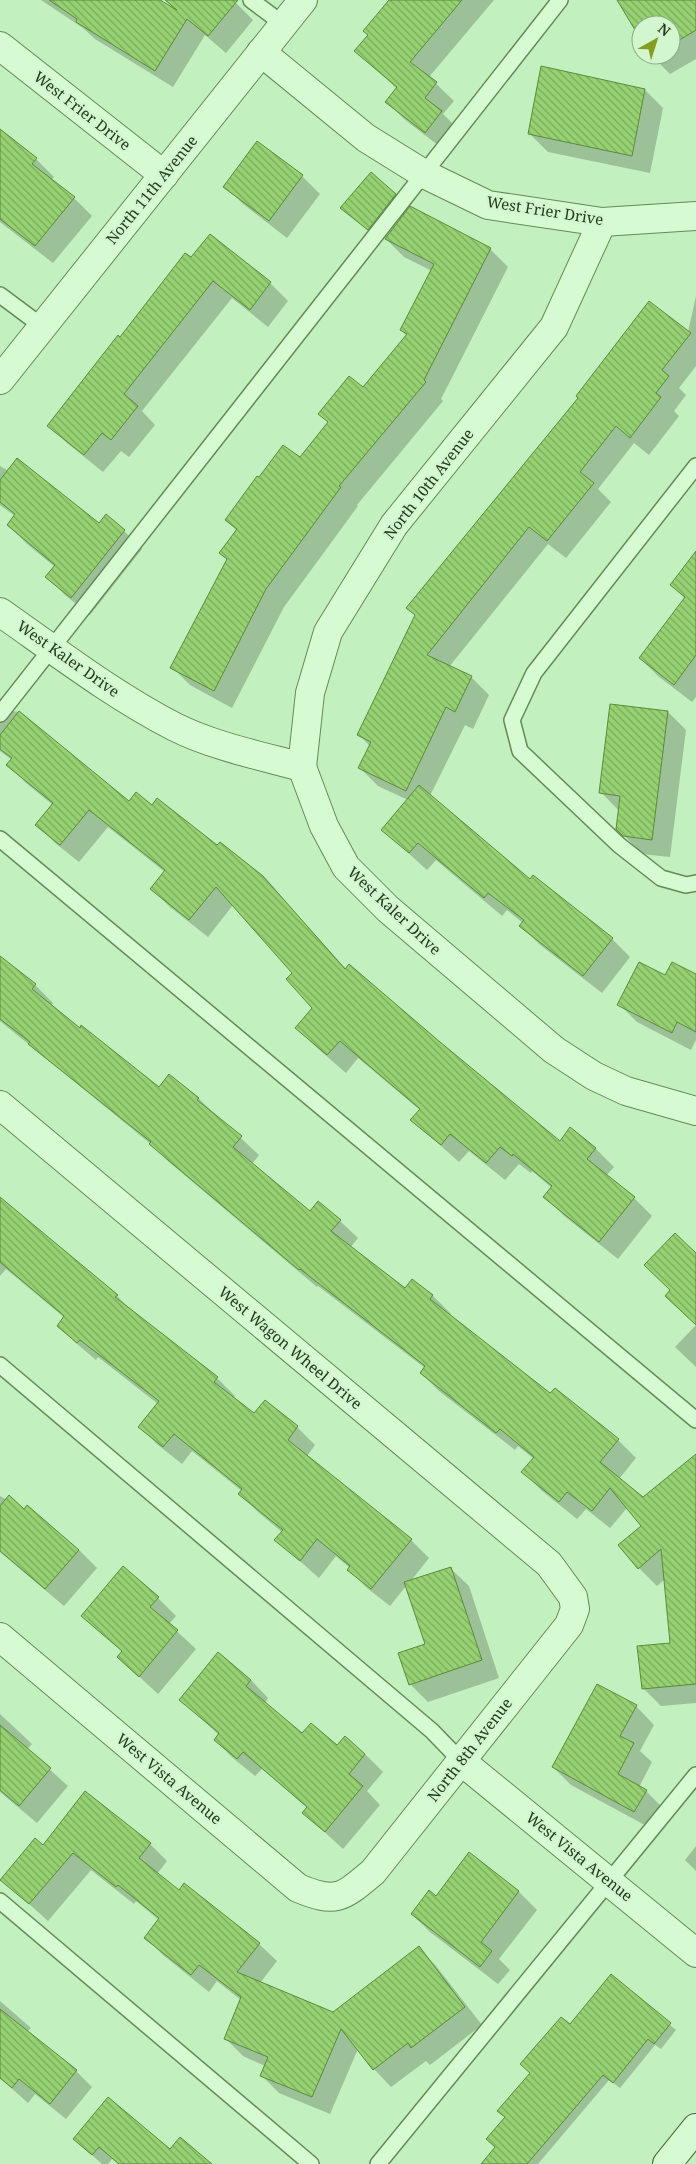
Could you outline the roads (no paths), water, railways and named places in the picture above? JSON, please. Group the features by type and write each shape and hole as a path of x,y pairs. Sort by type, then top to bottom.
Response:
{"street":[{"name":"North 11th Avenue","path":"0,380 303,0"},
{"name":"West Frier Drive","path":"0,46 164,175"},
{"name":"West Frier Drive","path":"261,52 366,138 424,174 488,205 602,222 696,216"},
{"name":"North 10th Avenue","path":"302,767 310,694 328,632 394,525 554,327 602,222"},
{"name":"West Kaler Drive","path":"0,612 124,698 177,728 238,750 302,767 324,826 346,867 388,909 554,1050 594,1076 626,1091 696,1111"},
{"name":"West Wagon Wheel Drive","path":"0,1105 549,1564 573,1597"},
{"name":"North 8th Avenue","path":"348,1892 372,1872 569,1624 575,1609 573,1597"},
{"name":"West Vista Avenue","path":"0,1637 298,1888 325,1898 348,1892"},
{"name":"West Vista Avenue","path":"461,1761 696,1953"},
{"path":"666,2164 696,2128"}],"lane":[{"path":"251,0 283,24"},
{"path":"0,714 560,0"},
{"path":"0,295 43,327"},
{"path":"696,466 534,673 512,720 520,751 619,845 661,878 686,885 696,883"},
{"path":"0,839 696,1420"},
{"path":"0,1365 425,1725 461,1761"},
{"path":"378,2164 696,1775"},
{"path":"0,1902 311,2164"}]}
